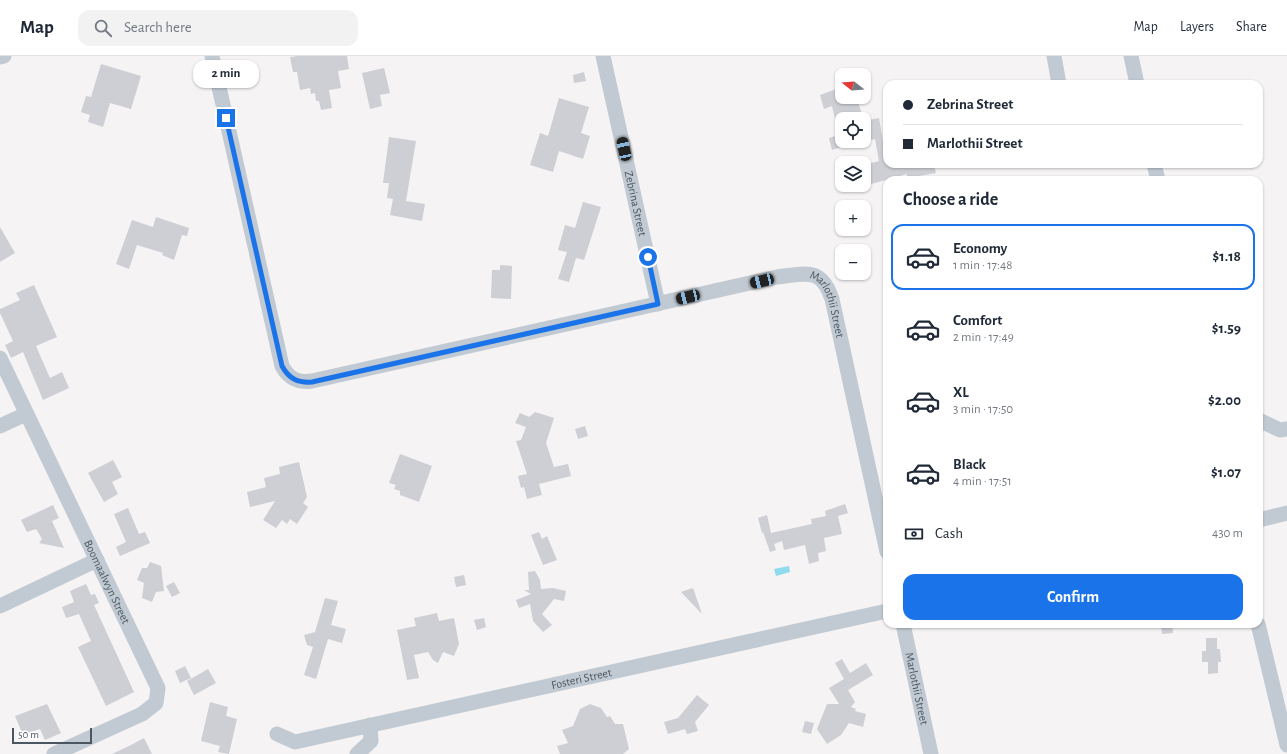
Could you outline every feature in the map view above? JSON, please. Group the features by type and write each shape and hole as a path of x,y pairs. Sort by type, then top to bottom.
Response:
{"street":[{"path":"0,57 4,56"},
{"name":"Marlothii Street","path":"212,56 282,366 293,379 300,382 312,382 777,277 811,273 819,276 825,282 832,299 883,534"},
{"name":"Zebrina Street","path":"603,56 658,304"},
{"path":"1054,56 1058,80"},
{"path":"1130,56 1136,80"},
{"name":"Boomaalwyn Street","path":"0,358 158,688 156,703 142,714 54,754"},
{"path":"0,426 26,414"},
{"path":"1263,422 1280,430 1287,429"},
{"path":"1263,519 1287,513"},
{"path":"0,606 97,560"},
{"name":"Fosteri Street","path":"277,734 295,742 883,612"},
{"name":"Marlothii Street","path":"904,628 931,754"},
{"path":"1259,628 1285,722 1287,745"},
{"path":"357,754 371,741 370,725"}],"water":[{"path":"789,566 790,572 776,576 774,569"}],"building":[{"path":"347,56 349,69 338,71 341,88 329,90 332,108 321,110 319,101 316,101 315,93 311,94 310,88 300,90 297,72 293,72 290,57"},
{"path":"101,64 141,76 131,109 110,103 103,127 88,122 90,115 81,112 86,96 91,97"},
{"path":"384,68 390,93 380,95 382,106 370,109 362,73"},
{"path":"584,72 586,81 574,83 573,75"},
{"path":"835,89 835,104 859,104 861,112 835,112 835,119 832,106 824,109 820,95"},
{"path":"559,98 589,107 581,133 590,136 583,159 559,151 553,172 530,165 540,133 548,136"},
{"path":"879,118 883,141 883,168 935,168 936,173 919,176 907,176 907,174 900,176 883,176 883,181 871,184 871,163 879,161 875,139 871,140 871,120"},
{"path":"835,136 835,148 839,148 832,150 829,138"},
{"path":"389,137 416,141 406,201 425,204 422,221 390,215 393,199 387,198 389,183 383,183"},
{"path":"583,202 601,207 584,260 576,258 569,282 558,279 567,252 558,250 565,225 575,228"},
{"path":"156,217 189,228 187,236 182,235 174,260 162,255 163,253 137,245 129,269 116,264 132,220 153,227"},
{"path":"0,227 15,253 0,262"},
{"path":"500,265 512,266 511,299 491,298 492,270 500,270"},
{"path":"34,285 57,337 36,346 50,378 62,372 69,388 43,400 23,352 11,358 5,345 13,341 0,313 0,309 20,300 16,293"},
{"path":"535,412 554,418 546,443 554,467 568,464 571,476 539,484 542,495 527,499 524,487 521,488 518,476 527,474 516,441 521,440 526,427 515,423 520,413 529,417"},
{"path":"585,426 588,436 578,439 575,429"},
{"path":"400,454 432,466 419,502 400,495 400,491 394,489 396,485 389,483"},
{"path":"113,460 122,477 112,482 118,494 104,502 88,473"},
{"path":"299,462 307,497 303,503 308,507 297,524 290,519 287,524 282,520 276,528 263,520 275,501 250,507 247,492 266,487 264,478 280,474 279,467"},
{"path":"845,504 848,513 838,516 842,534 824,538 826,551 818,553 819,561 809,564 805,545 784,550 782,541 774,544 776,550 770,552 763,532 762,533 758,518 767,515 771,533 812,524 811,519 826,516 825,511"},
{"path":"53,505 59,518 52,521 64,548 39,543 42,539 36,529 27,532 21,520"},
{"path":"128,508 139,534 145,532 150,543 120,556 116,547 126,542 114,514"},
{"path":"539,532 542,539 547,536 557,560 543,565 531,535"},
{"path":"150,562 161,566 164,591 156,592 152,602 142,598 144,583 137,580 142,568 147,568"},
{"path":"535,571 540,580 541,589 553,588 566,591 564,601 554,599 542,614 552,625 543,632 533,621 530,604 519,608 516,600 531,594 524,590 529,590 528,572"},
{"path":"464,575 466,585 456,587 454,577"},
{"path":"174,582 180,593 172,597 166,586"},
{"path":"86,584 91,595 95,594 99,603 94,605 134,692 106,706 78,647 91,641 79,614 66,618 62,607 74,602 70,591"},
{"path":"693,588 702,614 681,592"},
{"path":"325,598 338,601 331,625 346,629 342,643 328,639 316,679 304,675 313,647 307,645 304,635 315,632"},
{"path":"437,613 439,621 454,618 459,644 454,656 443,652 438,663 433,660 428,652 414,655 419,678 407,680 397,630 416,626 414,618"},
{"path":"484,618 486,627 477,630 474,620"},
{"path":"1161,628 1172,628 1173,633 1162,634"},
{"path":"1206,638 1217,638 1217,649 1220,649 1221,662 1218,662 1218,673 1208,674 1208,662 1202,662 1202,651 1206,651"},
{"path":"842,659 850,673 866,663 873,675 848,690 855,702 851,707 856,709 855,711 866,714 863,727 849,723 841,735 827,744 817,729 827,704 839,704 829,688 844,679 835,663"},
{"path":"185,666 191,678 180,683 175,671"},
{"path":"208,669 216,683 194,695 187,681"},
{"path":"697,695 709,705 695,722 698,731 687,734 685,729 668,734 664,722 678,718"},
{"path":"210,702 228,707 226,716 237,719 229,754 218,752 220,746 201,741"},
{"path":"47,704 61,733 45,740 40,729 23,735 15,716"},
{"path":"590,704 601,708 607,717 610,716 615,724 623,724 629,749 623,754 560,754 557,746 568,743 562,730 573,726 580,709"},
{"path":"805,721 814,723 811,734 802,732"},
{"path":"144,738 152,754 112,754 131,745"}],"route":[{"path":"226,118 282,366 289,376 300,382 312,382 658,304 648,257"}]}
